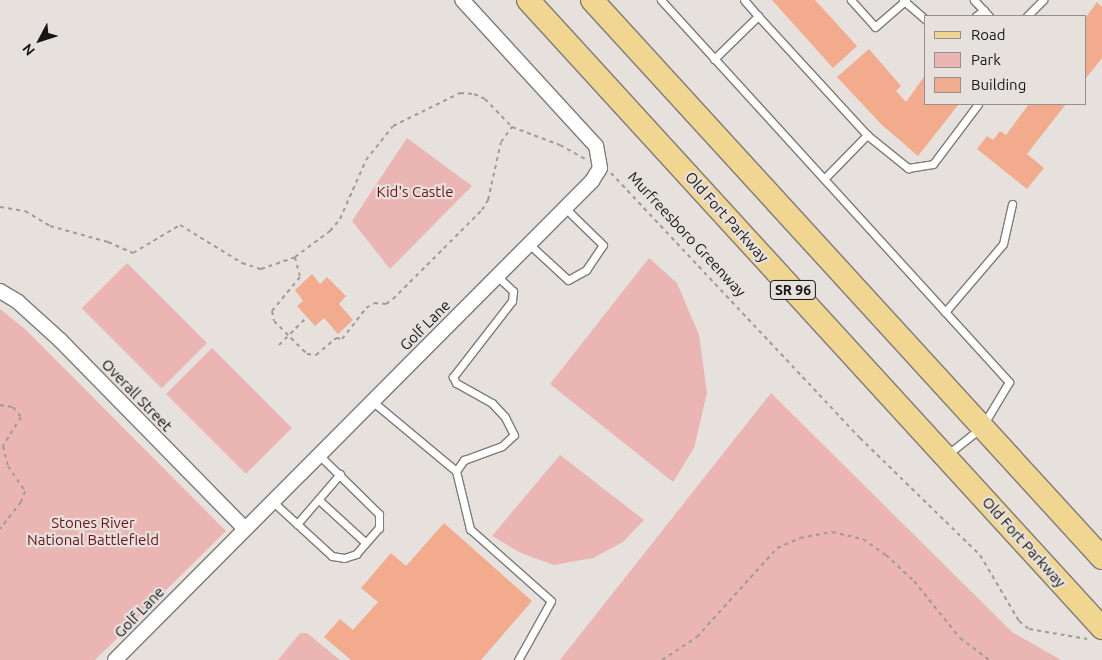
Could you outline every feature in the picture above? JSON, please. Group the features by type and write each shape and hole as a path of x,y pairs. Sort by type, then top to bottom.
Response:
{"main road":[{"name":"Old Fort Parkway","path":"528,0 1058,580 1097,634"},
{"name":"SR 96","path":"592,0 1102,558"}],"street":[{"path":"462,0 596,146 600,168"},
{"name":"Golf Lane","path":"115,660 244,528 592,181 600,168"},
{"name":"Overall Street","path":"0,291 18,302 60,340 244,528"}],"lane":[{"path":"661,0 1009,382 982,427 946,456"},
{"path":"744,0 867,135 908,168 921,168 933,164 977,105"},
{"path":"851,0 875,26 904,0 924,18"},
{"path":"974,0 987,13"},
{"path":"1028,15 1043,0"},
{"path":"714,59 758,16"},
{"path":"824,179 867,135"},
{"path":"945,312 1003,244 1012,204"},
{"path":"529,244 568,280 586,270 604,246 565,208"},
{"path":"456,471 464,460 502,446 514,435 506,417 492,403 456,383 453,377 512,301 513,291 497,276"},
{"path":"372,401 456,471 470,528 551,601 518,660"},
{"path":"272,500 332,556 344,558 356,554 380,528 379,514 318,454"},
{"path":"297,524 320,501 340,474"},
{"path":"320,501 366,543"}],"path":[{"name":"Murfreesboro Greenway","path":"0,207 25,210 50,226 108,242 133,253 180,225 251,267 261,269 295,256 313,246 340,218 366,160 393,126 452,96 467,94 485,99 512,127 560,145 615,175 860,438 980,555 1019,621 1028,629 1097,634"},
{"path":"295,256 300,277 272,311 274,321 307,354 316,355 336,338 342,339 366,308 374,303 386,304 393,299 482,210 488,200 501,142 512,127"},
{"path":"279,345 307,317"},
{"path":"0,405 14,408 21,417 3,446 8,466 25,491 21,502 0,529"},
{"path":"662,660 697,637 777,548 800,538 832,532 863,539 886,555 914,581 960,638 989,660"}],"green space":[{"name":"Kid's Castle","path":"407,138 472,186 390,269 352,221"},
{"path":"649,258 677,283 699,335 707,393 694,448 673,482 550,384"},
{"path":"127,263 207,343 162,388 82,308"},
{"name":"Stones River National Battlefield","path":"0,309 26,330 226,531 95,660 0,660"},
{"path":"212,348 292,428 246,474 166,394"},
{"path":"771,393 1012,632 1061,660 560,660"},
{"path":"560,455 644,520 623,542 593,558 554,565 521,553 492,536"},
{"path":"300,633 307,633 340,660 278,660"}],"building":[{"path":"772,0 815,0 857,46 833,68"},
{"path":"1097,2 1102,7 1102,58 1087,77 1087,16"},
{"path":"869,49 901,86 896,91 906,102 924,77 924,105 958,105 918,156 881,124 837,77"},
{"path":"1028,105 1065,105 1027,154 1044,168 1027,189 977,149 987,136 993,140 1000,131 1006,135"},
{"path":"312,274 320,284 327,277 346,296 339,304 353,320 338,334 324,318 315,326 297,306 303,301 295,290"},
{"path":"444,523 532,601 481,660 351,660 324,637 340,619 353,630 378,602 361,588 391,553 406,566"}]}
